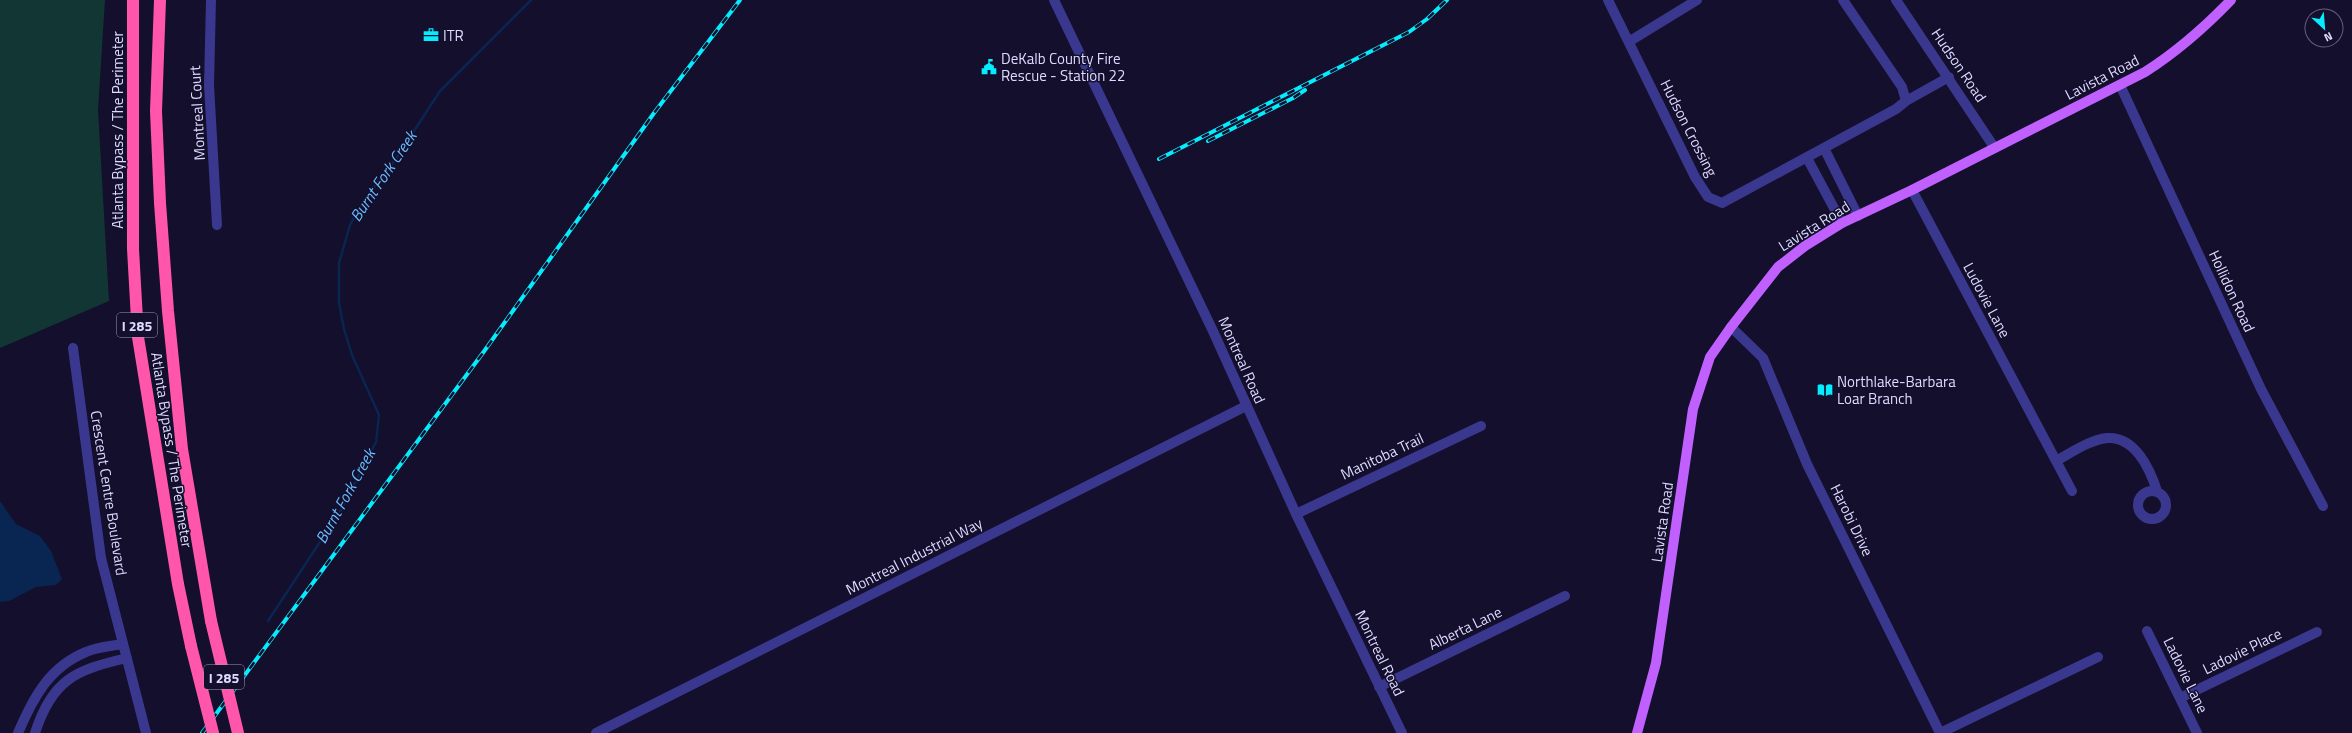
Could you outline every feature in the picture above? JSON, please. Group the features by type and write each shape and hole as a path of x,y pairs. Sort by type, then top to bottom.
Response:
{"highway":[{"name":"Atlanta Bypass / The Perimeter","path":"133,0 133,249 138,337 178,584 191,646 213,733"},
{"name":"Atlanta Bypass / The Perimeter","path":"160,0 156,111 160,203 168,311 182,449 211,621 238,733"}],"main road":[{"name":"Lavista Road","path":"1637,733 1656,663 1693,409 1710,357 1731,327 1778,267 1805,246 1842,223 1912,190 1994,147 2120,86 2173,54 2205,27 2231,0"}],"street":[{"name":"Montreal Court","path":"211,0 209,85 217,225"},
{"name":"Montreal Road","path":"1054,0 1212,330 1296,514 1402,733"},
{"name":"Hudson Crossing","path":"1608,0 1630,41 1695,177 1708,197 1722,203 1896,109 1906,101 1949,77"},
{"path":"1630,41 1697,0"},
{"path":"1842,0 1902,87 1906,101"},
{"name":"Hudson Road","path":"1896,0 1949,77 1994,147"},
{"name":"Hollidon Road","path":"2120,86 2261,389 2323,506"},
{"path":"1824,148 1858,216"},
{"path":"1807,158 1842,223"},
{"name":"Ludovie Lane","path":"1912,190 2072,491"},
{"name":"Harobi Drive","path":"1731,327 1763,358 1807,464 1940,733 2098,657"},
{"name":"Crescent Centre Boulevard","path":"72,348 101,558 145,729"},
{"name":"Montreal Industrial Way","path":"596,733 1246,406"},
{"name":"Manitoba Trail","path":"1296,514 1481,426"},
{"path":"2056,461 2089,444 2107,438 2123,440 2140,457 2153,479 2156,491"},
{"name":"Alberta Lane","path":"1379,687 1565,596"},
{"name":"Ladovie Lane","path":"2147,631 2197,733"},
{"name":"Ladovie Place","path":"2180,698 2318,632"},
{"path":"18,733 32,700 41,688 68,661 87,652 123,644"},
{"path":"35,733 48,704 65,680 92,668 127,658"}],"green space":[{"path":"0,0 105,0 98,110 109,301 0,348"}],"water":[{"path":"0,501 16,524 40,536 51,551 62,579 56,585 36,587 9,601 0,602"}],"waterway":[{"name":"Burnt Fork Creek","path":"268,621 341,510 376,442 379,415 352,355 344,329 339,303 339,263 350,225 363,202 395,160 440,91 531,0"}],"railway":[{"path":"202,733 485,350 654,113 740,0"},
{"path":"1159,159 1409,32 1427,19 1447,0"},
{"path":"1208,141 1293,98 1305,90"}],"place":[{"name":"ITR","path":"431,35"},
{"name":"DeKalb County Fire Rescue - Station 22","path":"989,67"},
{"name":"Northlake-Barbara Loar Branch","path":"1825,390"}]}
